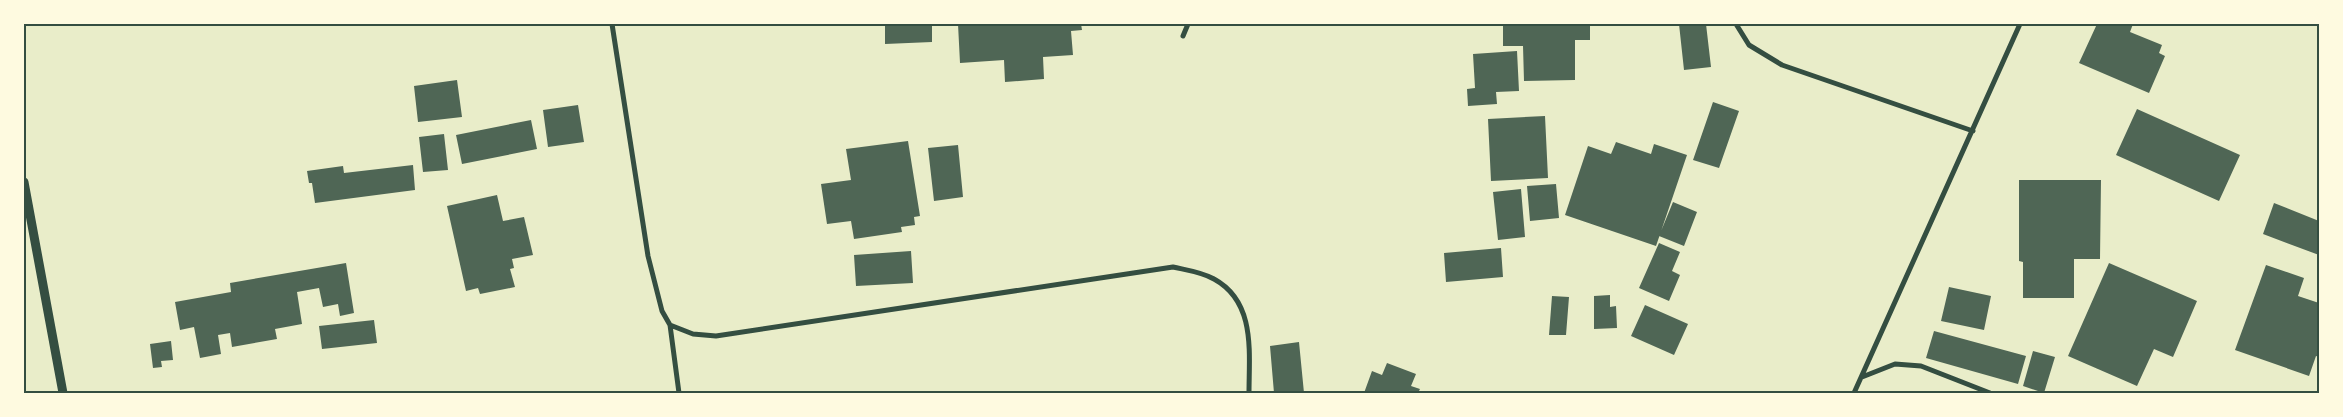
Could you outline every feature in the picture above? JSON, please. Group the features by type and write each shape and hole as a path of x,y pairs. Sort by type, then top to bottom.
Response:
{"street":[{"path":"612,24 648,256 662,311 670,325 679,393"},
{"path":"1183,36 1188,24"},
{"path":"1736,24 1749,45 1782,66 1973,131"},
{"path":"1854,393 2020,24"},
{"path":"24,182 63,393"},
{"path":"670,325 693,334 716,336 1173,267 1212,278 1230,290 1240,304 1248,328 1249,393"},
{"path":"1862,377 1895,364 1921,366 1990,393"}],"building":[{"path":"885,24 932,24 932,42 885,44"},
{"path":"958,24 1081,24 1082,30 1071,31 1073,55 1043,57 1044,79 1005,82 1004,60 960,63"},
{"path":"1503,24 1590,24 1590,40 1575,40 1575,80 1524,81 1523,46 1503,46"},
{"path":"1679,24 1706,24 1711,67 1684,70"},
{"path":"2097,24 2133,24 2130,32 2162,45 2159,53 2165,56 2149,93 2079,63"},
{"path":"1517,51 1519,91 1496,92 1497,104 1468,106 1467,89 1475,88 1473,54"},
{"path":"457,80 462,117 418,122 414,86"},
{"path":"1713,102 1739,111 1719,168 1693,160"},
{"path":"578,105 584,142 548,147 543,110"},
{"path":"2137,109 2240,155 2219,201 2116,155"},
{"path":"1545,116 1548,178 1491,181 1488,119"},
{"path":"531,120 537,149 462,164 456,135"},
{"path":"444,134 448,170 423,172 419,137"},
{"path":"908,141 920,216 914,217 915,225 901,227 902,232 854,239 851,221 827,224 821,184 851,180 846,149"},
{"path":"1616,142 1651,154 1654,144 1687,155 1656,246 1565,215 1588,146 1611,154"},
{"path":"958,145 963,197 934,201 928,148"},
{"path":"413,165 415,190 315,203 312,183 309,183 307,171 343,166 344,173"},
{"path":"2019,180 2101,180 2100,259 2074,259 2074,298 2023,298 2023,262 2019,261"},
{"path":"1556,184 1559,218 1530,221 1527,186"},
{"path":"1521,189 1525,237 1498,240 1493,192"},
{"path":"497,195 503,221 524,217 533,255 512,259 514,268 510,269 515,287 480,294 478,288 466,291 447,206"},
{"path":"1673,202 1697,212 1684,246 1659,236"},
{"path":"2274,203 2319,221 2319,255 2263,234"},
{"path":"1659,243 1680,252 1672,271 1680,275 1669,301 1639,288"},
{"path":"1501,248 1503,277 1446,282 1444,253"},
{"path":"911,251 913,283 856,286 854,255"},
{"path":"346,263 354,313 340,316 338,304 323,307 319,288 297,292 302,324 275,329 277,339 232,347 230,333 218,335 221,354 200,358 194,327 180,330 175,302 231,292 230,283"},
{"path":"2109,263 2197,301 2173,357 2154,349 2137,386 2068,356"},
{"path":"2266,265 2304,278 2298,296 2319,303 2319,357 2316,356 2309,376 2235,350"},
{"path":"1949,287 1991,296 1984,330 1941,321"},
{"path":"1610,295 1610,307 1616,306 1617,328 1594,329 1594,296"},
{"path":"1552,296 1569,297 1566,335 1549,335"},
{"path":"1645,305 1688,324 1674,355 1631,336"},
{"path":"374,320 377,343 322,349 319,326"},
{"path":"1934,331 2026,356 2018,384 1926,358"},
{"path":"171,341 173,360 161,361 162,367 153,368 150,344"},
{"path":"1299,342 1304,393 1274,393 1270,346"},
{"path":"2033,351 2055,357 2044,393 2023,386"},
{"path":"1387,363 1416,374 1411,386 1420,389 1418,393 1364,393 1372,371 1382,375"}]}
